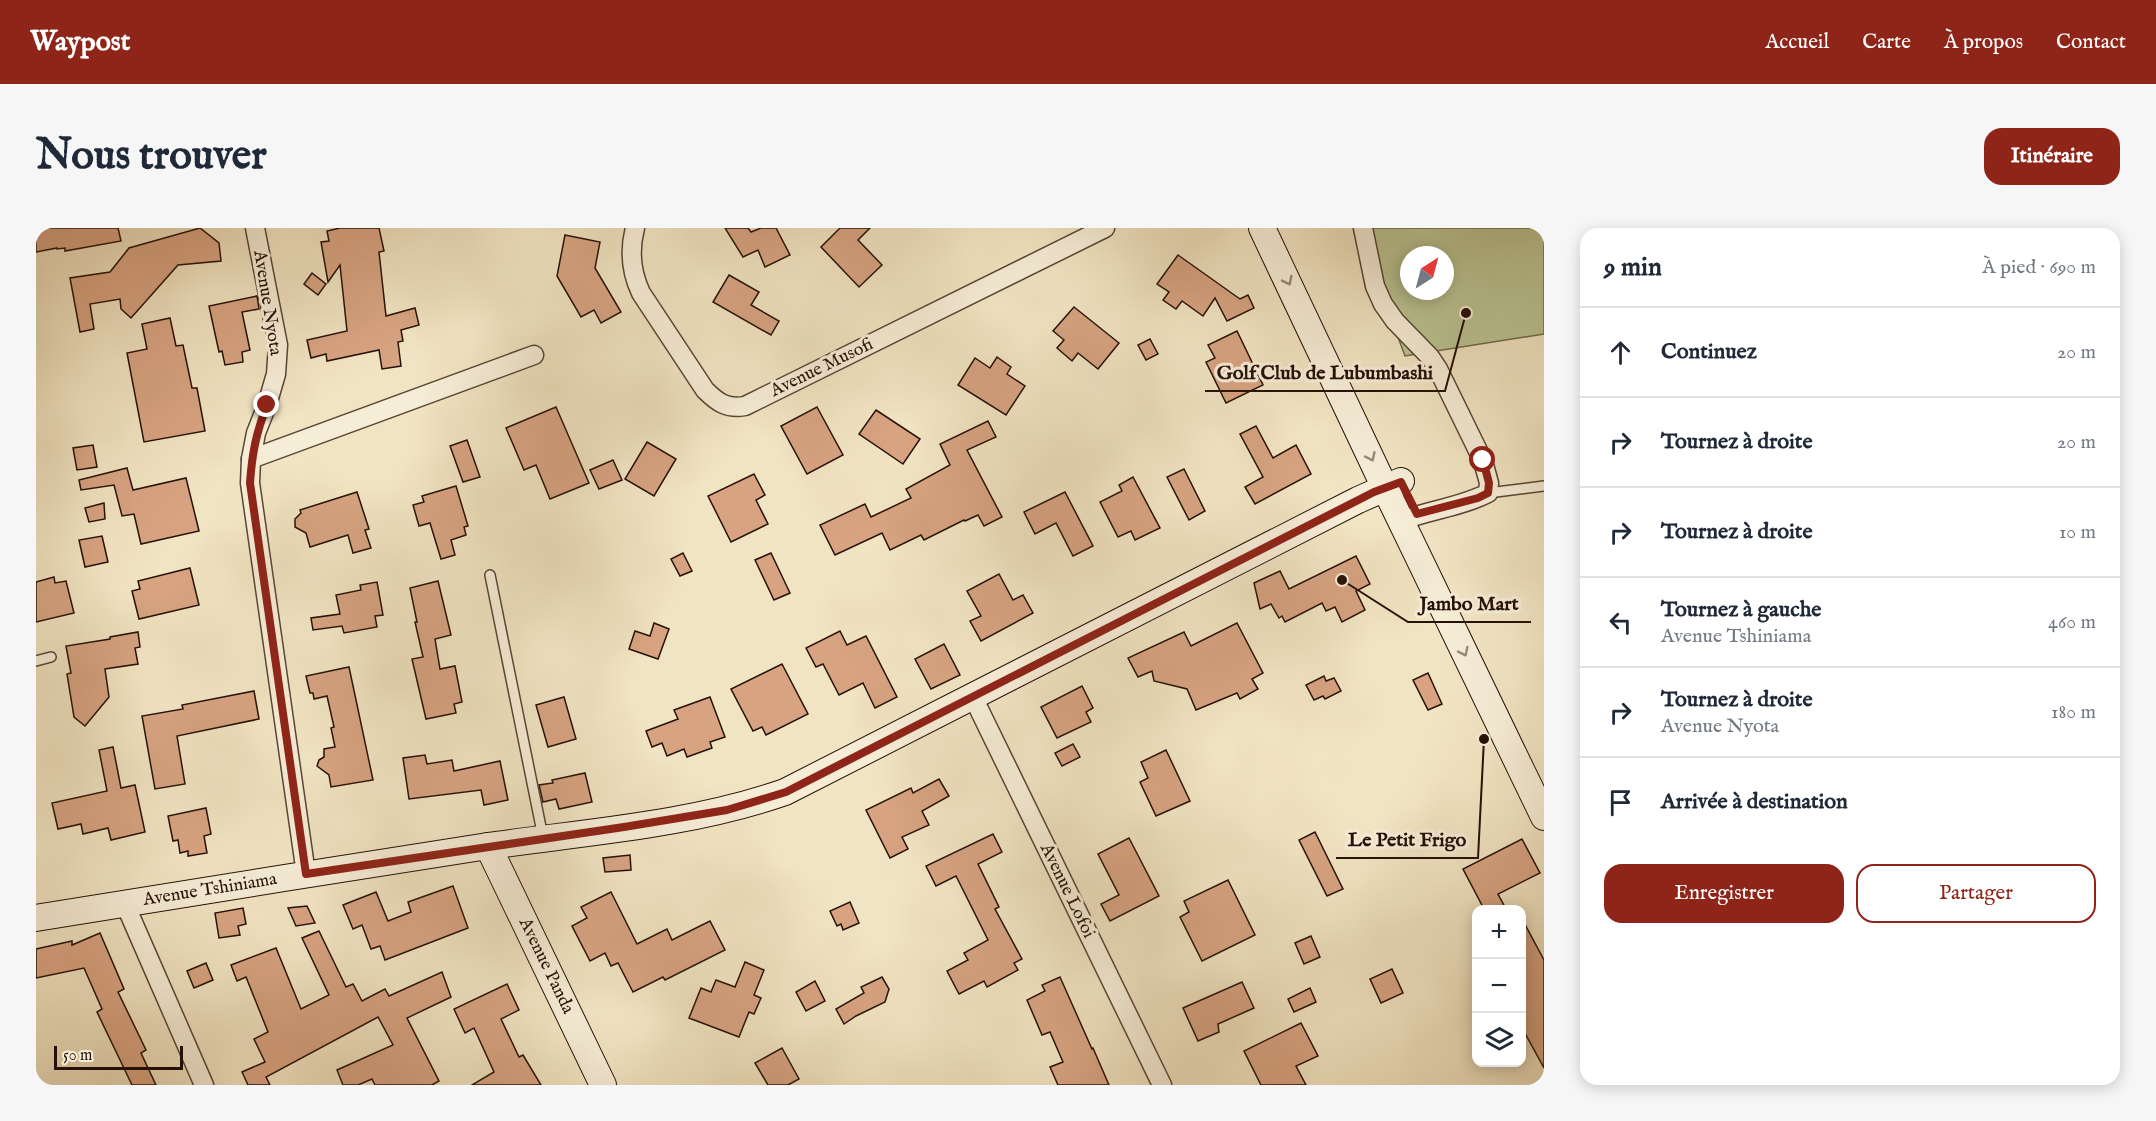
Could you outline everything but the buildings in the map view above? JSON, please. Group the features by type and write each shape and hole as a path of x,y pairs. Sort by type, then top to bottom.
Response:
{"street":[{"name":"Avenue Nyota","path":"255,228 278,345 276,374 256,433 251,459 250,483 306,874"},
{"name":"Avenue Musofi","path":"635,228 631,251 632,262 636,281 642,293 705,390 718,402 736,408 745,406 1105,228"},
{"path":"1263,228 1319,345 1409,518 1544,817"},
{"path":"1282,228 1393,485"},
{"path":"1363,228 1375,286 1383,304 1395,321 1430,357 1438,369 1483,460 1489,483 1488,493 1478,498 1409,518"},
{"path":"251,459 534,355"},
{"name":"Avenue Tshiniama","path":"36,916 727,810 757,802 786,792 1393,485"},
{"path":"1409,518 1544,776"},
{"name":"Avenue Lofoi","path":"973,697 1162,1085"},
{"name":"Avenue Panda","path":"488,846 603,1085"},
{"path":"125,903 204,1085"}],"lane":[{"path":"1488,493 1544,486"},
{"path":"490,575 543,839"},
{"path":"36,661 51,657"}],"green space":[{"path":"1357,228 1544,228 1544,334 1405,356"}],"place":[{"name":"Golf Club de Lubumbashi","path":"1466,313"},
{"name":"Jambo Mart","path":"1342,580"},
{"name":"Le Petit Frigo","path":"1484,739"}],"route":[{"path":"267,405 256,433 251,459 250,483 306,874 727,810 786,792 1374,492 1401,482 1417,514 1478,498 1488,493 1489,483 1483,460"}]}
